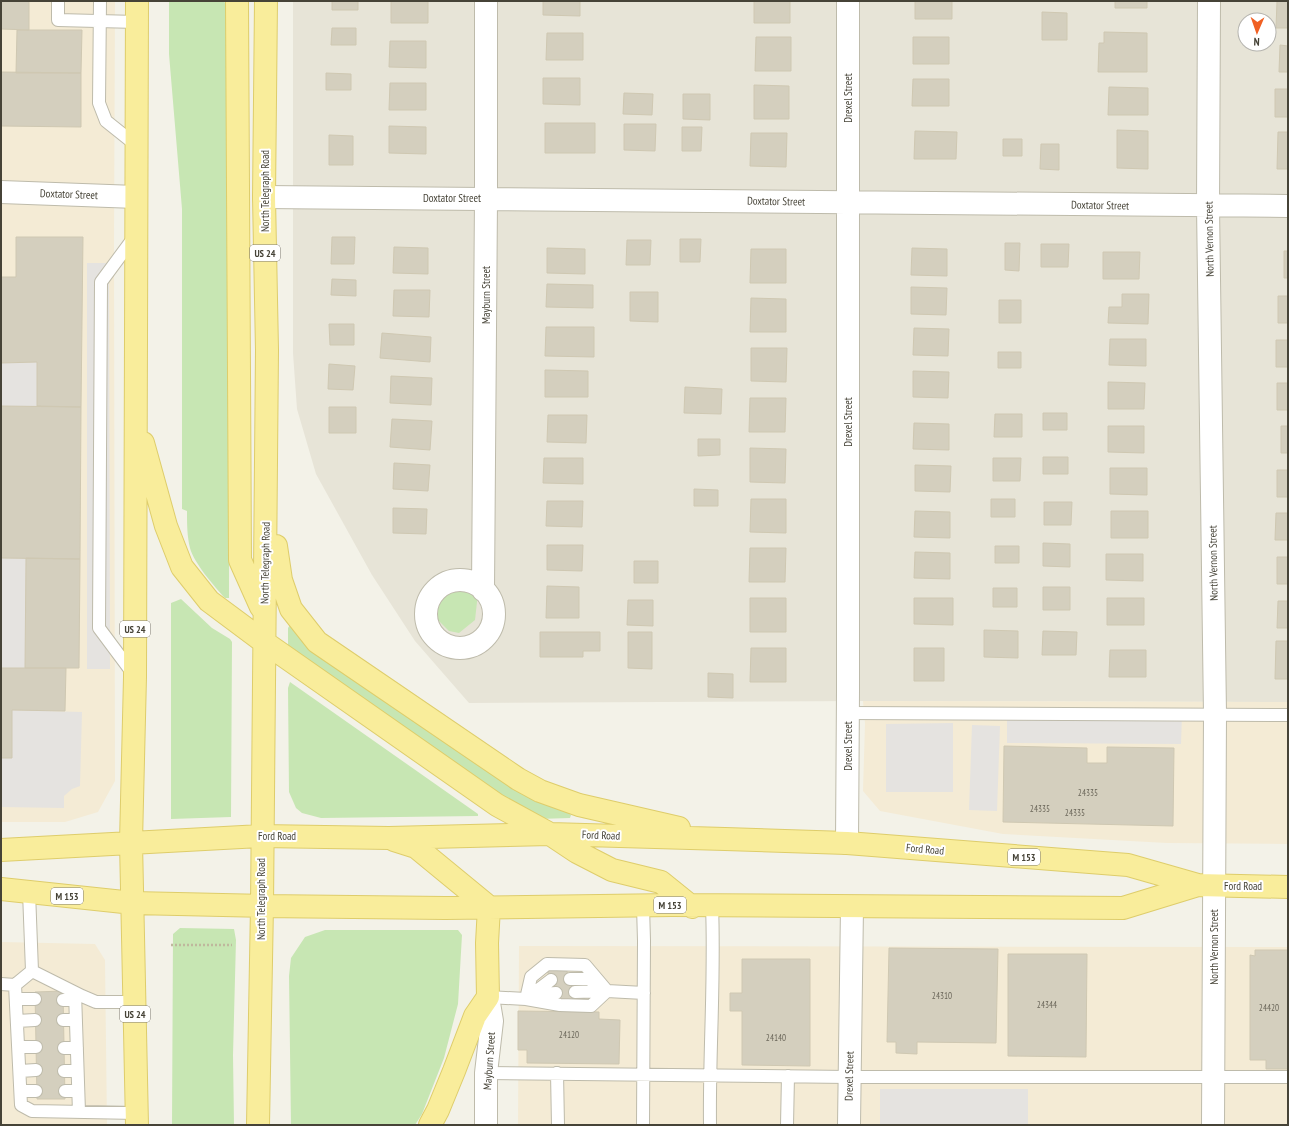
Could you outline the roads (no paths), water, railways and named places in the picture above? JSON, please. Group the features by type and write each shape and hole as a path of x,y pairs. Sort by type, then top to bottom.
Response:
{"main road":[{"path":"238,1 240,560 264,613"},
{"name":"North Telegraph Road","path":"258,1125 268,350 264,197 266,1"},
{"name":"US 24","path":"137,11 135,235 135,677 131,842 137,1119"},
{"path":"136,416 166,526 182,567 209,601 264,642 497,805 550,834 577,852 612,870 661,882 702,906"},
{"path":"266,482 281,580 291,609 317,642 518,779 540,790 579,804 725,838"},
{"name":"Ford Road","path":"1,850 261,836 389,838 550,834 725,838 847,843 1128,865 1206,886 1288,887"},
{"path":"389,838 416,848 489,907 487,942 488,997 475,1016 452,1077 430,1125"},
{"name":"Ford Road","path":"1,889 133,903 262,906 445,908 702,906 1122,908 1206,886"}],"street":[{"name":"Mayburn Street","path":"483,590 486,1"},
{"name":"Drexel Street","path":"847,843 848,1"},
{"name":"North Vernon Street","path":"1209,1 1208,206 1215,714 1206,886 1213,1077 1213,1125"},
{"name":"Doxtator Street","path":"1,192 136,197"},
{"name":"Doxtator Street","path":"264,197 1288,206"},
{"name":"Drexel Street","path":"849,1125 852,907"},
{"name":"Mayburn Street","path":"486,1125 486,1073 492,1021 488,997"}],"lane":[{"path":"58,1 58,20 100,21 137,11"},
{"path":"100,1 99,103 106,121 136,145"},
{"path":"135,235 101,282 99,620 99,628 135,677"},
{"path":"848,713 1288,715"},
{"path":"29,892 32,971"},
{"path":"643,906 643,1125"},
{"path":"702,906 713,942 709,1076 710,1125"},
{"path":"526,999 530,977 547,964 585,965 607,991"},
{"path":"1,984 15,984 32,971"},
{"path":"32,971 71,998 96,1002 135,1002"},
{"path":"570,979 589,979 607,991"},
{"path":"526,999 551,980"},
{"path":"15,984 21,1105 32,1111 79,1112 137,1119"},
{"path":"575,992 607,991 644,993"},
{"path":"488,997 526,999 553,1004 591,1006 607,991"},
{"path":"526,999 544,994 556,993"},
{"path":"71,998 69,1020 77,1048 79,1112"},
{"path":"16,999 35,999"},
{"path":"17,1021 35,1020"},
{"path":"18,1047 36,1047"},
{"path":"64,1048 77,1048"},
{"path":"20,1070 36,1070"},
{"path":"64,1070 77,1071"},
{"path":"486,1073 849,1077 1288,1077"},
{"path":"557,1074 558,1125"},
{"path":"787,1125 788,1076"},
{"path":"21,1091 36,1091"},
{"path":"65,1091 78,1091"}]}
